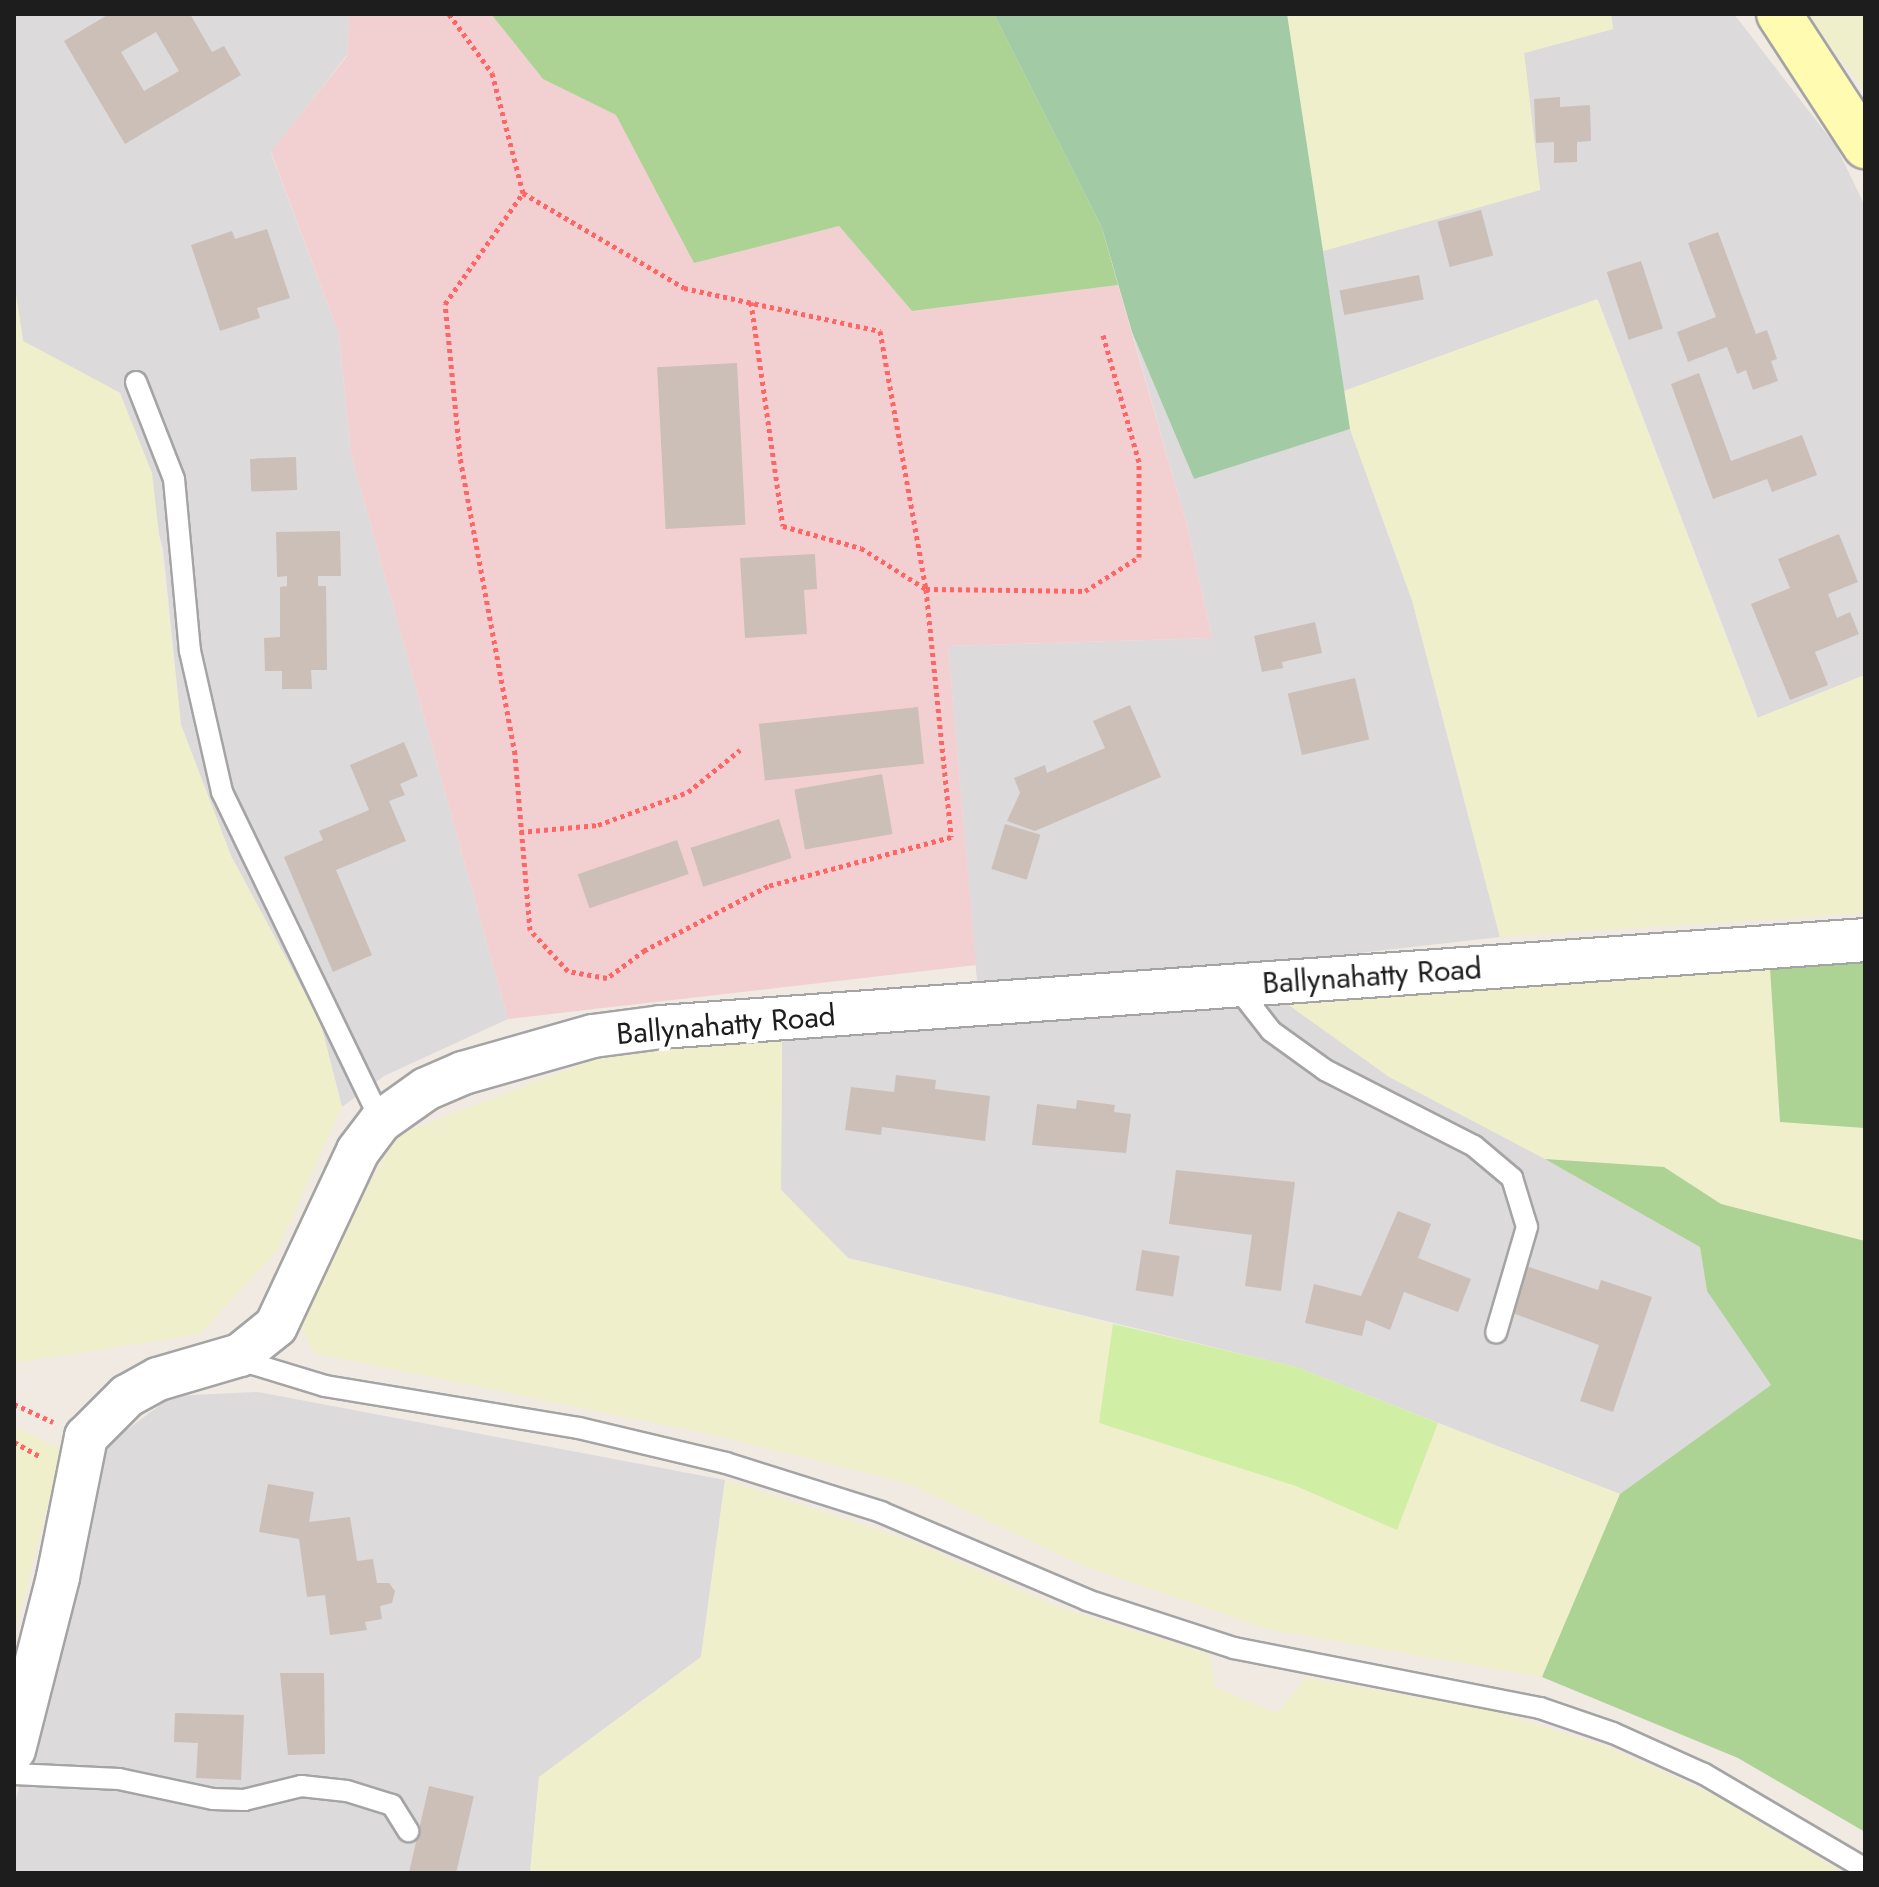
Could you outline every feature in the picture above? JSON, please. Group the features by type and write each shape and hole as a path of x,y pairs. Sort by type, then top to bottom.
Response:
{"main road":[{"path":"1779,14 1865,146"}],"street":[{"name":"Ballynahatty Road","path":"14,1750 55,1591 86,1437 127,1396 147,1385 240,1355 276,1326 358,1151 381,1121 426,1089 463,1073 593,1036 661,1027 1865,940"}],"lane":[{"path":"136,382 174,479 190,651 222,792 381,1121"},
{"path":"1236,986 1271,1031 1325,1070 1474,1146 1512,1178 1527,1227 1496,1333"},
{"path":"240,1355 253,1364 325,1386 579,1428 726,1463 881,1512 1087,1600 1234,1648 1540,1708 1613,1733 1704,1774 1865,1869"},
{"path":"14,1774 119,1779 213,1799 244,1800 301,1786 347,1791 392,1805 408,1831"}],"path":[{"path":"449,14 492,73 523,193 684,288 880,331 926,589 951,837 768,886 645,950 607,978 568,971 530,930 515,754 460,456 445,304 523,193"},
{"path":"751,302 783,526 861,548 926,589 1085,591 1139,557 1139,462 1103,335"},
{"path":"520,832 598,825 688,792 740,750"}],"shaded area":[{"path":"14,14 349,14 347,55 271,153 339,334 351,454 508,1019 384,1076 342,1107 320,1021 231,856 181,725 163,549 120,393 23,341 14,282"},
{"path":"349,14 491,14 543,79 616,115 695,262 839,226 912,311 1118,285 1188,529 1212,638 948,646 976,965 508,1019 351,454 339,334 271,152 347,56"},
{"path":"1611,14 1734,14 1836,146 1865,206 1865,675 1758,718 1598,300 1344,391 1323,251 1540,190 1524,53 1613,29"},
{"path":"1132,332 1194,479 1350,429 1412,600 1500,937 1269,963 1526,1148 1700,1247 1707,1291 1771,1385 1620,1494 1296,1367 848,1258 781,1190 782,1036 981,1027 948,646 1212,638 1188,529"},
{"path":"258,1392 725,1480 701,1657 539,1777 530,1873 14,1873 14,1806 68,1613 100,1450 172,1396"}],"green space":[{"path":"491,14 994,14 1102,228 1118,285 912,311 839,226 694,263 616,115 543,79"},
{"path":"994,14 1287,14 1350,429 1194,479 1132,332 1102,228"},
{"path":"1287,14 1611,14 1613,29 1524,53 1540,190 1323,251"},
{"path":"1806,14 1865,14 1865,93 1860,84"},
{"path":"14,282 23,341 120,393 152,473 181,725 231,856 320,1021 342,1107 277,1251 200,1334 21,1362 14,1360"},
{"path":"1597,299 1757,718 1865,675 1865,913 1500,937 1412,600 1350,429 1344,391"},
{"path":"1865,960 1865,1128 1780,1122 1770,968"},
{"path":"1770,968 1780,1121 1865,1128 1865,1241 1721,1204 1664,1167 1545,1159 1389,1077 1276,996"},
{"path":"782,1036 781,1190 848,1258 1113,1324 1100,1423 1296,1486 1397,1529 1438,1423 1620,1494 1542,1677 1267,1629 1081,1565 907,1483 705,1433 314,1353 298,1320 395,1136 606,1055"},
{"path":"1545,1159 1664,1167 1721,1204 1865,1241 1865,1832 1738,1758 1542,1677 1620,1494 1771,1385 1707,1291 1700,1247"},
{"path":"1113,1324 1296,1367 1438,1423 1397,1530 1296,1486 1099,1423"},
{"path":"14,1426 62,1450 14,1634"},
{"path":"725,1480 912,1541 1055,1606 1209,1654 1215,1687 1277,1713 1306,1678 1488,1709 1605,1746 1714,1795 1844,1873 530,1873 539,1777 701,1657"}],"building":[{"path":"109,14 190,14 212,52 224,46 241,75 125,144 64,41","holes":["156,32 179,71 144,91 121,52"]},
{"path":"1560,97 1560,107 1590,105 1591,141 1577,142 1577,162 1554,163 1554,142 1536,143 1534,99"},
{"path":"1481,210 1493,255 1450,267 1438,222"},
{"path":"267,229 290,298 257,308 260,318 220,331 191,245 232,231 235,239"},
{"path":"1718,232 1756,334 1767,330 1777,359 1771,361 1778,381 1753,390 1746,370 1737,374 1727,347 1688,362 1677,332 1716,317 1688,243"},
{"path":"1641,261 1663,329 1629,340 1607,272"},
{"path":"1419,275 1424,300 1344,315 1339,290"},
{"path":"737,363 745,525 666,529 657,367"},
{"path":"1699,373 1731,461 1802,435 1817,475 1772,492 1767,479 1713,499 1671,384"},
{"path":"296,457 297,490 251,492 250,459"},
{"path":"340,531 341,576 318,576 318,586 326,586 327,670 311,670 312,689 282,689 282,671 265,671 264,638 280,637 280,587 287,586 287,576 277,577 276,532"},
{"path":"1839,534 1858,582 1828,594 1837,618 1850,612 1859,634 1815,652 1828,685 1790,700 1751,604 1790,588 1778,559"},
{"path":"815,554 817,589 804,590 807,634 745,638 740,558"},
{"path":"1315,622 1322,653 1282,662 1283,668 1262,672 1254,636"},
{"path":"1355,678 1369,739 1302,755 1288,694"},
{"path":"1130,705 1161,777 1035,831 1007,821 1020,793 1014,778 1045,765 1047,773 1105,748 1093,721"},
{"path":"918,707 924,764 765,780 759,724"},
{"path":"404,742 418,776 400,784 405,795 389,801 406,841 336,870 372,955 333,972 284,857 323,840 319,831 369,810 350,765"},
{"path":"882,774 893,834 805,850 794,789"},
{"path":"779,819 792,858 703,887 691,848"},
{"path":"1005,824 1040,835 1027,880 991,869"},
{"path":"677,840 689,874 589,908 578,874"},
{"path":"896,1075 936,1080 935,1089 990,1096 985,1141 882,1127 881,1135 845,1130 851,1087 894,1092"},
{"path":"1077,1100 1115,1105 1114,1112 1131,1114 1126,1153 1032,1145 1037,1104 1076,1109"},
{"path":"1176,1170 1295,1182 1281,1291 1245,1286 1252,1235 1169,1224"},
{"path":"1398,1211 1431,1224 1418,1258 1471,1279 1458,1312 1404,1292 1390,1330 1366,1320 1362,1336 1305,1323 1314,1284 1361,1296"},
{"path":"1142,1250 1180,1256 1173,1296 1136,1290"},
{"path":"1526,1266 1598,1290 1601,1280 1652,1297 1613,1412 1580,1401 1599,1345 1510,1312"},
{"path":"268,1484 314,1492 309,1522 350,1517 357,1561 373,1559 377,1583 389,1583 395,1591 392,1603 380,1606 382,1619 365,1622 367,1630 330,1635 325,1595 307,1597 299,1539 259,1532"},
{"path":"280,1673 324,1673 325,1754 288,1755"},
{"path":"175,1713 244,1715 241,1780 196,1778 198,1743 174,1742"},
{"path":"429,1786 474,1796 456,1873 409,1873"}]}
